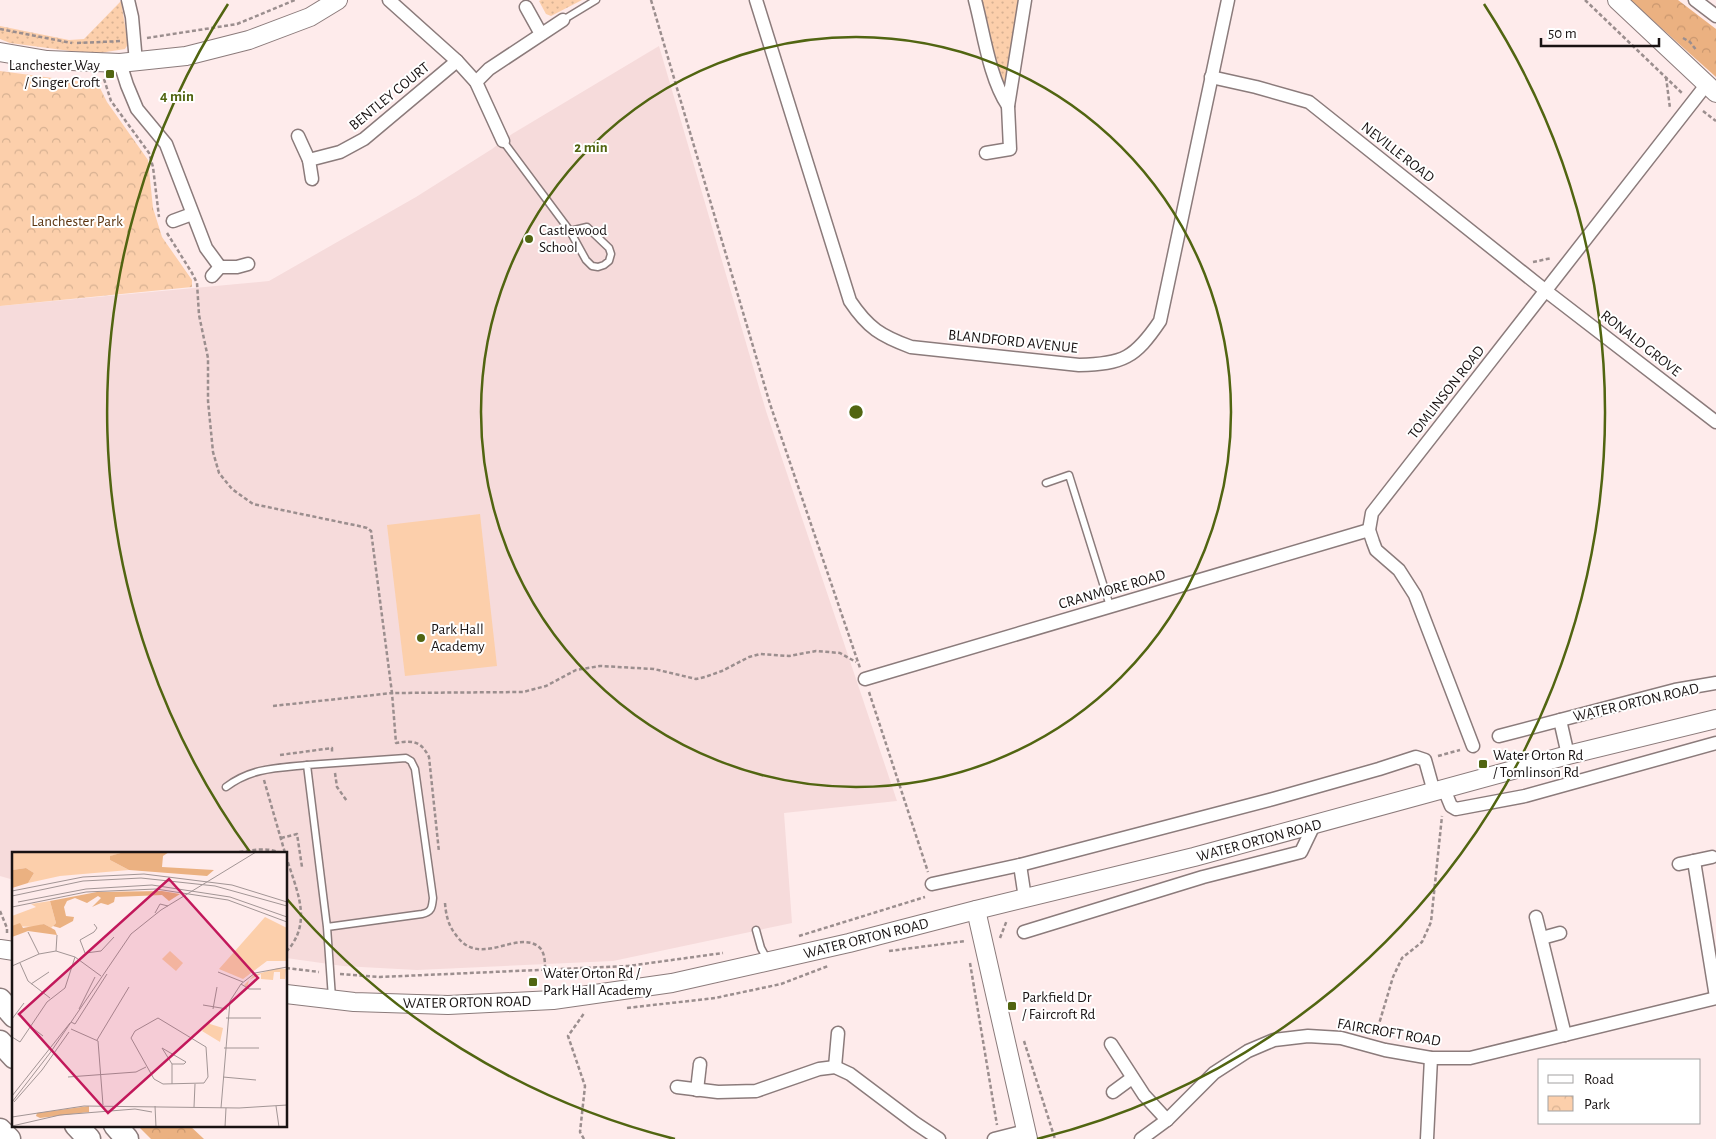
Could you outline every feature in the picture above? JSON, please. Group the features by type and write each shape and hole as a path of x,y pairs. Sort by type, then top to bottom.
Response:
{"highway":[{"path":"0,1000 12,1014"},
{"path":"0,1042 12,1055"},
{"path":"77,1126 89,1139"},
{"path":"116,1126 127,1139"},
{"path":"0,1130 9,1139"}],"main road":[{"path":"0,52 46,60 128,63 186,56 249,40 310,17 338,0"},
{"path":"1617,0 1711,89"},
{"name":"WATER ORTON ROAD","path":"288,996 332,1000 448,1005 553,1000 596,1003 1194,857 1314,826 1568,755 1716,720"},
{"path":"976,910 1027,1135"}],"street":[{"path":"128,0 132,17 127,85 137,110 166,144 216,272 248,264"},
{"path":"388,0 457,61 476,82 502,142"},
{"name":"BLANDFORD AVENUE","path":"756,0 850,301 861,317 874,330 891,340 911,346 1079,365 1104,365 1124,359 1146,342 1160,321 1228,0"},
{"path":"975,0 993,70 1001,94 1008,106"},
{"path":"986,153 1010,149 1008,106 1025,0"},
{"path":"1695,0 1716,16"},
{"path":"526,7 541,34"},
{"path":"476,82 489,70 563,20"},
{"name":"BENTLEY COURT","path":"310,160 340,152 364,139 457,61"},
{"name":"NEVILLE ROAD","path":"1211,77 1309,102 1546,291"},
{"name":"TOMLINSON ROAD","path":"1369,530 1372,513 1692,102 1711,89"},
{"path":"298,136 310,160 312,179"},
{"path":"168,224 192,214"},
{"name":"RONALD GROVE","path":"1546,291 1716,422"},
{"path":"1369,530 1376,550 1399,570 1416,595 1473,746"},
{"name":"CRANMORE ROAD","path":"865,679 1369,530"},
{"name":"WATER ORTON ROAD","path":"1499,736 1675,690 1716,683"},
{"path":"1560,720 1568,755"},
{"path":"932,884 1020,865 1273,799 1416,757 1425,760 1439,791 1451,806 1456,809 1525,796 1716,743"},
{"path":"1024,932 1203,877 1301,852 1314,826"},
{"path":"1194,857 1203,877"},
{"path":"1680,864 1712,857"},
{"path":"1694,861 1716,997"},
{"path":"1020,865 1021,899"},
{"path":"1536,917 1565,1035"},
{"path":"1542,938 1560,933"},
{"name":"FAIRCROFT ROAD","path":"1141,1139 1167,1120 1214,1073 1248,1051 1274,1040 1308,1036 1340,1038 1431,1058 1470,1058 1716,997"},
{"path":"835,1067 838,1033"},
{"path":"1111,1044 1144,1095 1167,1120"},
{"path":"1427,1139 1431,1058"},
{"path":"697,1090 700,1064"},
{"path":"677,1087 718,1092 756,1091 819,1069 835,1067 850,1074 914,1123 939,1139"},
{"path":"1113,1092 1132,1078"},
{"path":"997,1138 1027,1135"}],"lane":[{"path":"563,20 596,0"},
{"path":"502,142 570,231 586,260 592,266 598,267 604,266 609,261 611,254 609,248 587,227 570,231"},
{"path":"1046,483 1069,475 1110,606"},
{"path":"226,788 242,776 263,770 406,758 411,761 415,769 433,898 432,908 428,913 327,927"},
{"path":"307,765 327,927 332,1000"},
{"path":"756,930 761,948 769,962"}],"path":[{"path":"168,224 196,283 199,315 208,358 208,401 213,452 220,473 232,488 253,504 367,528 370,531 392,693 523,692 546,686 576,670 600,666 654,669 696,679 705,678 749,657 760,654 789,656 816,651 840,653 857,663 770,404 651,0"},
{"path":"1585,0 1692,102 1716,122"},
{"path":"1666,77 1670,111"},
{"path":"104,80 111,100 149,153 153,168 160,221"},
{"path":"1525,264 1555,258"},
{"path":"798,936 935,894 865,679"},
{"path":"1425,760 1473,746"},
{"path":"263,770 285,852"},
{"path":"1372,1046 1402,958 1422,942 1431,922 1442,814 1451,806"},
{"path":"281,838 297,834 302,867"},
{"path":"241,852 262,849 277,852"},
{"path":"288,861 299,896 302,919 295,942 288,950"},
{"path":"999,940 1021,899"},
{"path":"0,911 7,928 3,941"},
{"path":"883,952 966,941"},
{"path":"288,968 330,974 380,977 628,966 723,953"},
{"path":"969,960 997,1138"},
{"path":"622,1008 715,998 781,984 836,963"},
{"path":"585,1012 596,1003"},
{"path":"584,1139 580,1132 585,1086 568,1036 585,1012 596,1003"},
{"path":"1024,1039 1054,1139"}],"shaded area":[{"name":"Park Hall Academy","path":"659,46 766,411 897,801 784,813 792,923 613,961 417,970 343,966 288,958 288,852 12,852 12,879 0,876 0,306 269,281 416,197 492,149 512,134"}],"green space":[{"path":"582,0 551,16 546,14 539,1"},
{"path":"980,0 1019,0 1008,84 1004,88 1000,79"},
{"path":"1630,0 1678,0 1716,29 1716,77"},
{"path":"121,1 128,44 125,49 93,54 10,43 0,39 0,26 69,40 84,39"},
{"name":"Lanchester Park","path":"0,71 98,84 107,102 148,160 153,208 162,237 192,280 192,287 0,306"},
{"path":"480,514 497,666 405,676 387,525"},
{"path":"138,1126 190,1126 204,1139 151,1139"}],"place":[{"name":"Lanchester Way / Singer Croft","path":"110,74"},
{"name":"Castlewood School","path":"529,239"},
{"name":"Park Hall Academy","path":"421,638"},
{"name":"Water Orton Rd / Tomlinson Rd","path":"1483,764"},
{"name":"Water Orton Rd / Park Hall Academy","path":"533,982"},
{"name":"Parkfield Dr / Faircroft Rd","path":"1012,1006"}]}
